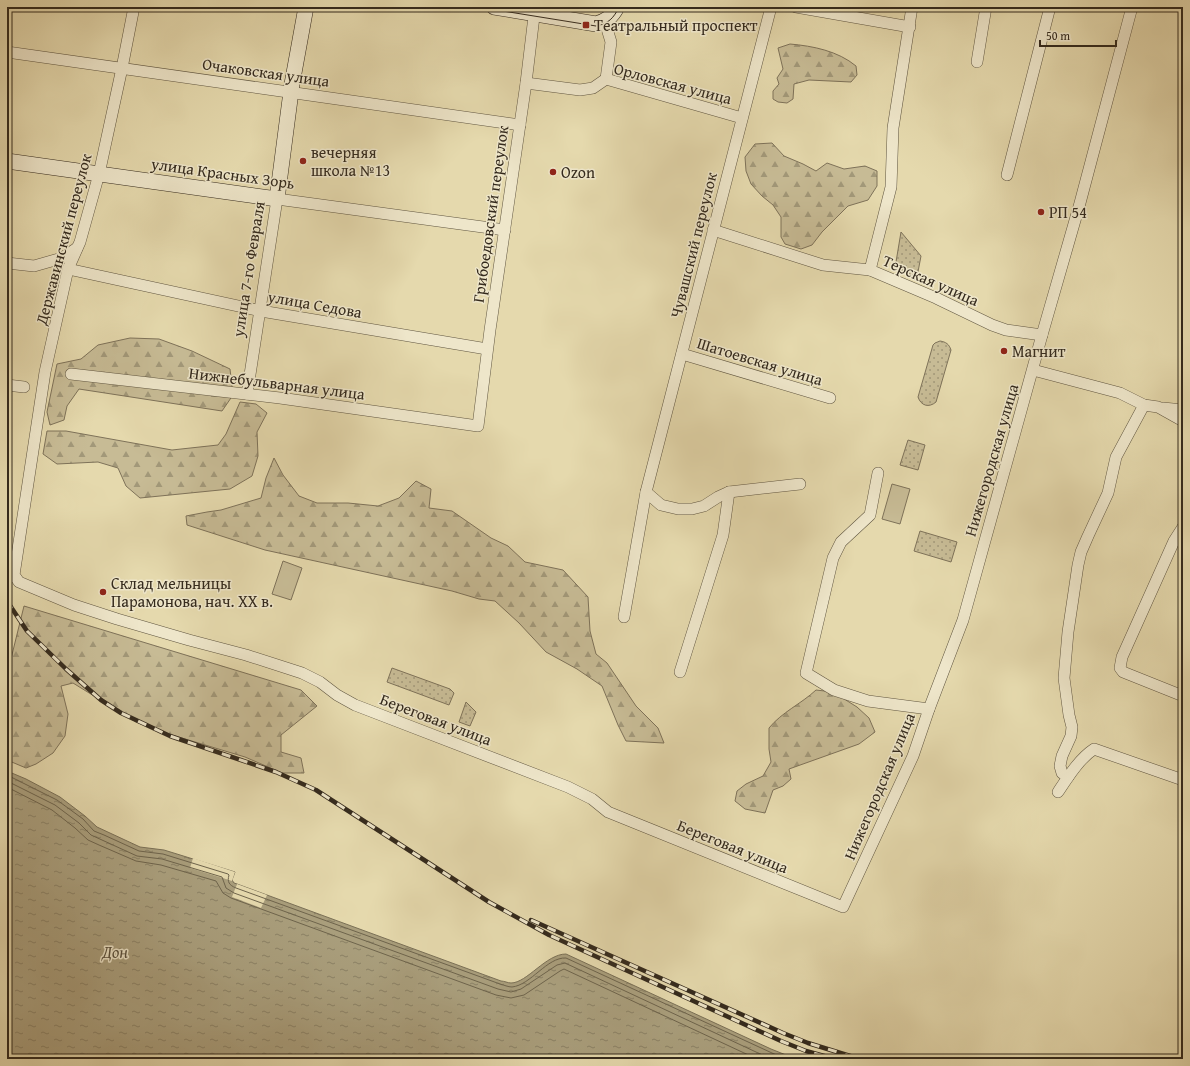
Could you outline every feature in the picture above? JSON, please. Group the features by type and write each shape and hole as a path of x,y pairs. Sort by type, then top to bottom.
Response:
{"street":[{"name":"Державинский переулок","path":"14,575 45,372 68,269 77,248 100,174 134,7"},
{"name":"улица 7-го Февраля","path":"247,394 261,311 291,92 306,7"},
{"path":"494,7 535,10 586,23 596,24 605,22 617,7"},
{"name":"Чувашский переулок","path":"624,617 646,492 771,7"},
{"path":"796,7 910,27"},
{"path":"870,270 891,187 893,128 912,7"},
{"path":"977,62 986,7"},
{"path":"1007,175 1050,7"},
{"name":"Нижегородская улица","path":"843,907 913,756 929,709 963,620 1082,195 1132,7"},
{"name":"Грибоедовский переулок","path":"478,426 487,349 526,84 535,10"},
{"path":"605,22 611,42 606,79"},
{"name":"Очаковская улица","path":"7,52 520,125"},
{"name":"Орловская улица","path":"526,84 580,90 593,88 606,79 742,118"},
{"name":"улица Красных Зорь","path":"7,161 505,230"},
{"name":"Терская улица","path":"713,230 822,265 870,270 936,298 992,325 1006,330 1042,335"},
{"path":"7,263 34,266 62,258 77,248"},
{"name":"улица Седова","path":"68,269 261,311 487,349"},
{"name":"Шатоевская улица","path":"682,354 830,398"},
{"path":"1033,370 1120,393 1144,404 1183,410"},
{"name":"Нижнебульварная улица","path":"71,374 247,394 478,426"},
{"path":"7,385 24,387"},
{"path":"1068,777 1062,773 1060,766 1062,756 1071,736 1072,727 1064,678 1068,632 1078,565 1081,552 1108,493 1116,457 1144,404"},
{"path":"1158,407 1183,421"},
{"path":"878,473 870,515 842,542 833,558 806,673 834,690 868,701 929,709"},
{"path":"646,492 662,505 678,509 692,509 704,506 729,492 800,484"},
{"path":"680,672 723,535 729,492"},
{"path":"1183,527 1174,541 1122,657 1120,668 1123,672 1183,696"},
{"name":"Береговая улица","path":"14,575 19,582 74,605 189,640 246,655 302,673 320,682 337,695 355,705 568,787 592,799 608,812 843,907"},
{"path":"1058,792 1068,777 1088,753 1094,749 1183,780"}],"green space":[{"path":"790,44 807,46 833,53 856,66 857,75 851,82 809,80 794,84 793,99 787,103 778,102 773,99 773,91 779,84 777,78 783,69 778,48"},
{"path":"772,143 784,156 816,171 827,163 844,169 865,166 877,171 877,186 868,200 848,206 822,232 812,245 801,249 785,244 781,237 781,217 773,205 751,184 746,171 745,157 755,144"},
{"path":"901,232 921,256 917,277 895,268"},
{"path":"130,338 159,339 192,351 230,369 233,395 222,411 79,389 67,406 64,420 50,425 47,412 57,364 81,359 98,345"},
{"path":"940,341 947,344 951,350 936,402 931,405 926,405 919,400 918,397 933,345"},
{"path":"240,402 256,404 267,413 257,432 258,456 252,476 230,489 140,498 126,486 118,468 98,462 57,464 43,454 47,431 66,431 172,450 218,445 226,434"},
{"path":"908,440 925,445 918,470 900,465"},
{"path":"274,458 283,475 299,496 317,503 348,503 378,506 399,498 416,481 431,489 429,508 452,511 491,538 508,546 525,562 563,570 588,597 590,631 596,654 607,663 636,706 658,728 664,743 626,741 602,686 577,669 546,652 519,623 495,601 479,599 452,591 265,550 187,525 186,516 221,510 261,498 266,478"},
{"path":"892,484 910,489 900,524 882,519"},
{"path":"920,531 957,542 951,562 914,551"},
{"path":"283,561 302,568 291,600 272,594"},
{"path":"24,606 301,690 317,706 281,735 281,752 301,758 304,773 282,773 245,757 162,732 136,722 73,683 61,686 68,714 65,736 53,753 36,764 26,768 7,760 7,675"},
{"path":"392,668 450,689 454,693 449,705 387,682"},
{"path":"816,690 833,692 857,707 869,718 875,732 859,744 789,769 791,779 783,786 773,790 765,813 745,809 735,801 737,791 746,784 763,776 771,762 769,749 769,728 780,717"},
{"path":"466,702 476,712 470,726 459,722"}],"water":[{"name":"Дон","path":"7,771 60,797 97,827 140,847 164,850 235,872 232,880 234,883 501,981 511,983 517,982 551,959 559,955 566,954 771,1049 796,1059 7,1059"}],"pier":[{"path":"193,858 235,872 232,881 190,868"},
{"path":"237,884 267,895 261,908 232,897"}],"tram line":[{"path":"478,7 596,26 604,24 610,20 619,7"}],"railway":[{"path":"7,601 27,631 101,700 121,713 170,736 276,772 316,790 489,902 549,935 781,1041 806,1051 835,1059"},
{"path":"531,920 783,1033 808,1043 860,1059"}],"place":[{"name":"Театральный проспект","path":"586,25"},
{"name":"вечерняя школа №13","path":"303,161"},
{"name":"Ozon","path":"553,172"},
{"name":"РП 54","path":"1041,212"},
{"name":"Магнит","path":"1004,351"},
{"name":"Склад мельницы Парамонова, нач. XX в.","path":"103,592"}]}
